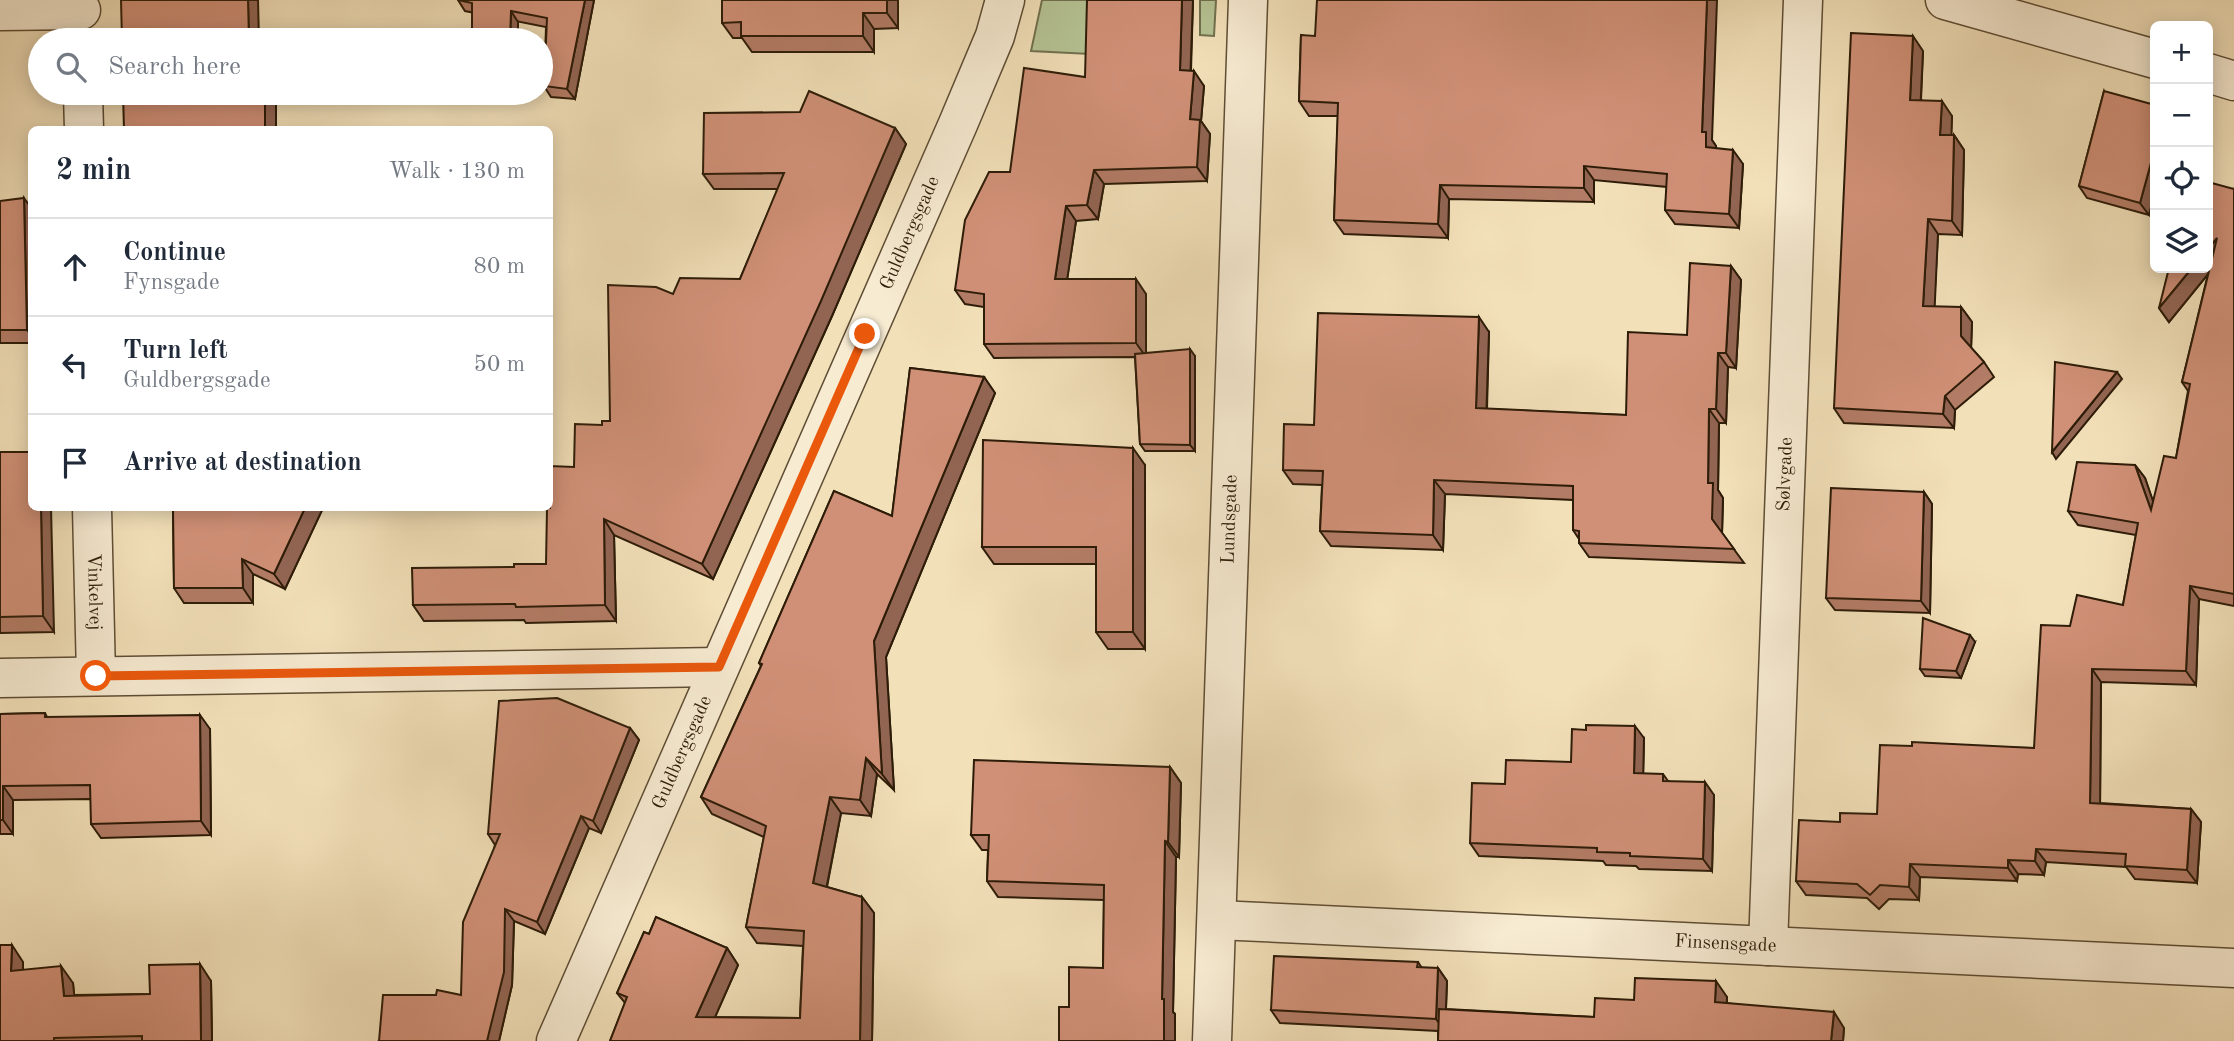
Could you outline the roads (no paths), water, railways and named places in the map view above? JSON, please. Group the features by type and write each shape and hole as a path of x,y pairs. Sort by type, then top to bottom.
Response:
{"street":[{"name":"Guldbergsgade","path":"556,1041 958,124 995,36 1005,0"},
{"name":"Lundsgade","path":"1212,1041 1248,0"},
{"name":"Sølvgade","path":"1768,946 1802,0"},
{"path":"1945,0 2150,58"},
{"path":"0,11 82,17"},
{"path":"2213,75 2234,81"},
{"path":"83,105 84,126"},
{"name":"Vinkelvej","path":"92,511 96,676"},
{"path":"0,678 719,667"},
{"name":"Finsensgade","path":"1217,920 2234,968"}]}
